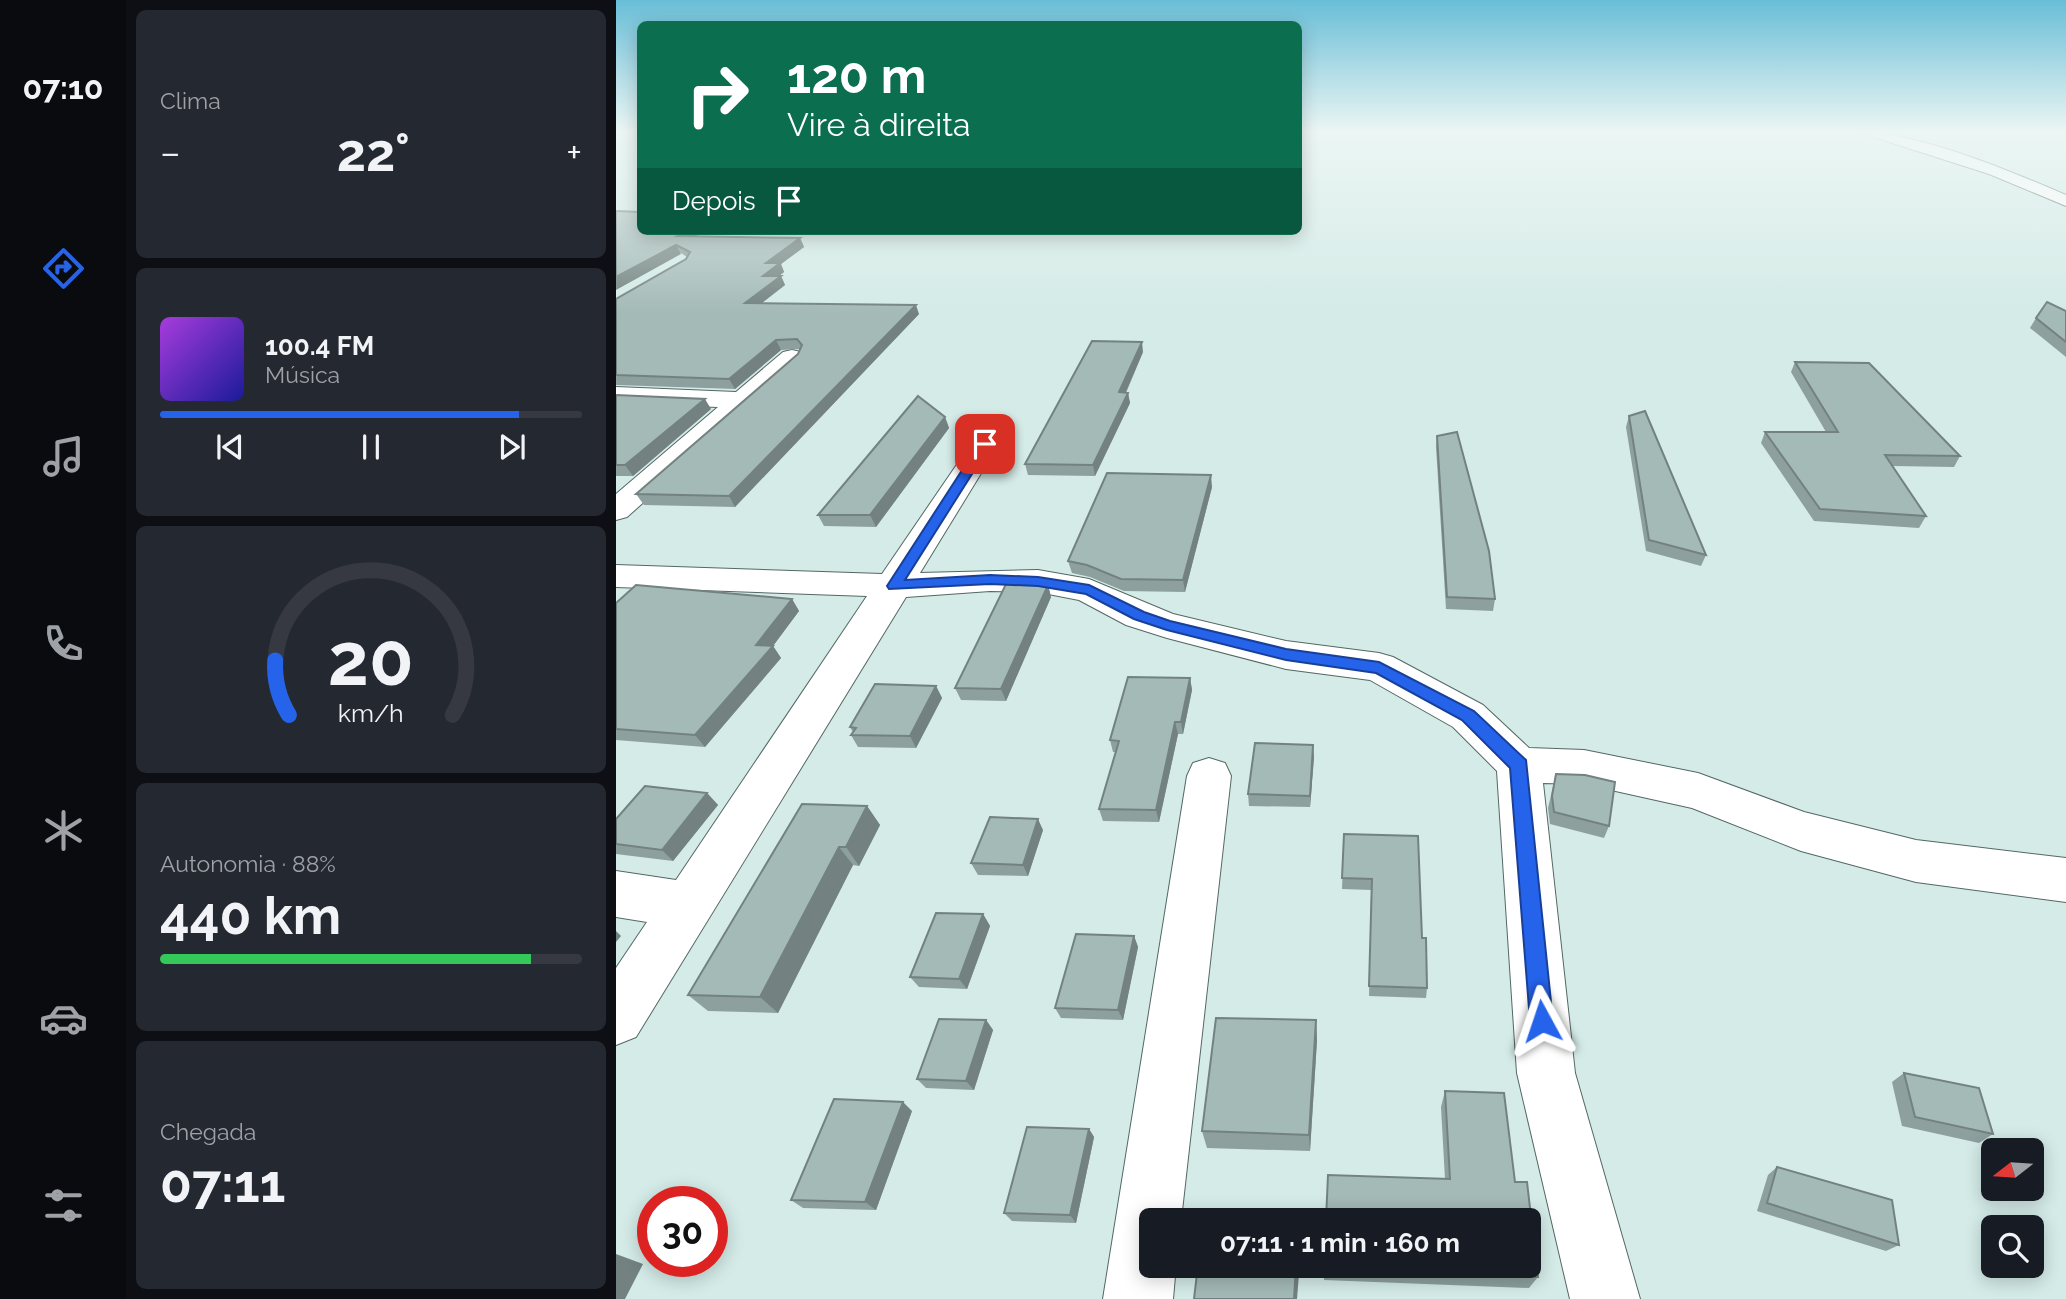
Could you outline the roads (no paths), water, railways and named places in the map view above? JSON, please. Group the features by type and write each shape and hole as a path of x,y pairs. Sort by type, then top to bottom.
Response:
{"street":[{"path":"2046,193 2066,201"},
{"path":"616,510 792,357"},
{"path":"616,395 743,400"},
{"path":"616,1017 985,444"},
{"path":"616,576 894,586 990,580 1038,581 1089,590 1139,616 1167,625 1286,655 1379,667 1468,716 1519,765 1546,1073 1605,1299"},
{"path":"1519,765 1584,767 1698,791 1801,831 1916,861 2066,880"},
{"path":"1138,1299 1209,776"},
{"path":"616,894 688,905"}]}
